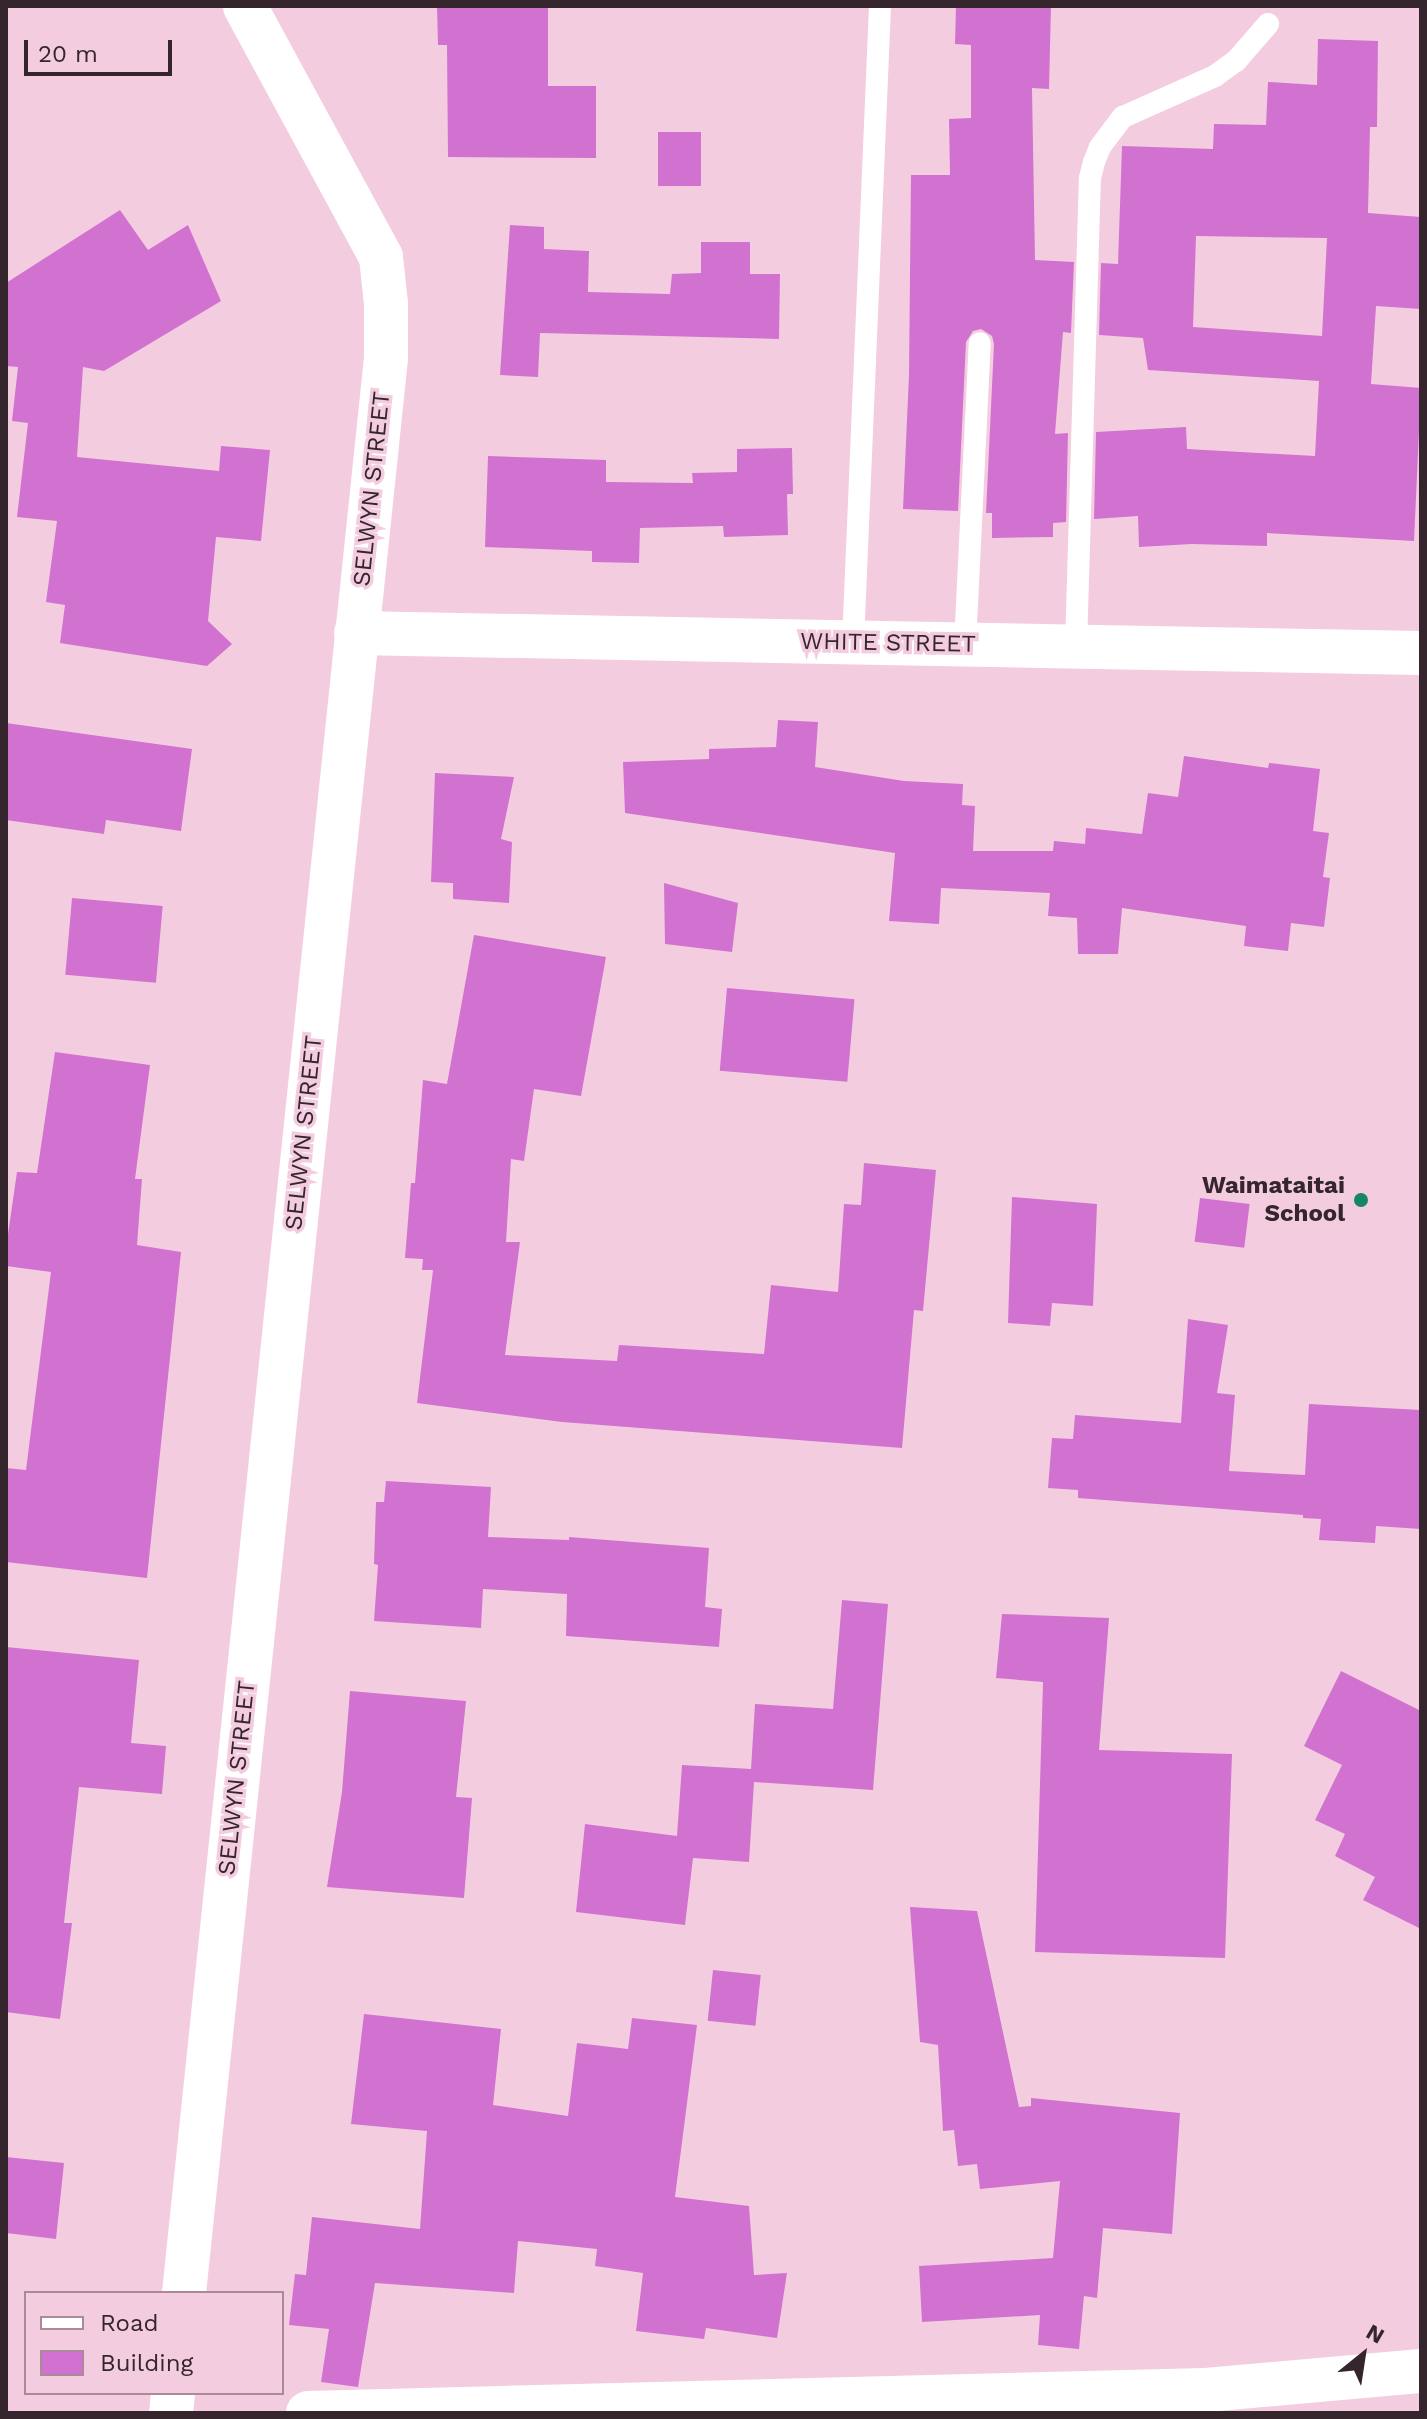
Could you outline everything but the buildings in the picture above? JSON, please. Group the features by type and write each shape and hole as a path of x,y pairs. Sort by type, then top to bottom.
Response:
{"street":[{"name":"SELWYN STREET","path":"184,2291 386,357 386,304 381,257 245,6"},
{"name":"WHITE STREET","path":"356,633 1421,653"},
{"path":"308,2413 1206,2390 1421,2371"}],"lane":[{"path":"853,643 880,6"},
{"path":"1076,647 1090,178 1094,162 1105,139 1123,117 1215,76 1236,61 1268,24"},
{"path":"965,645 980,343"}],"place":[{"name":"Waimataitai School","path":"1361,1200"}]}
